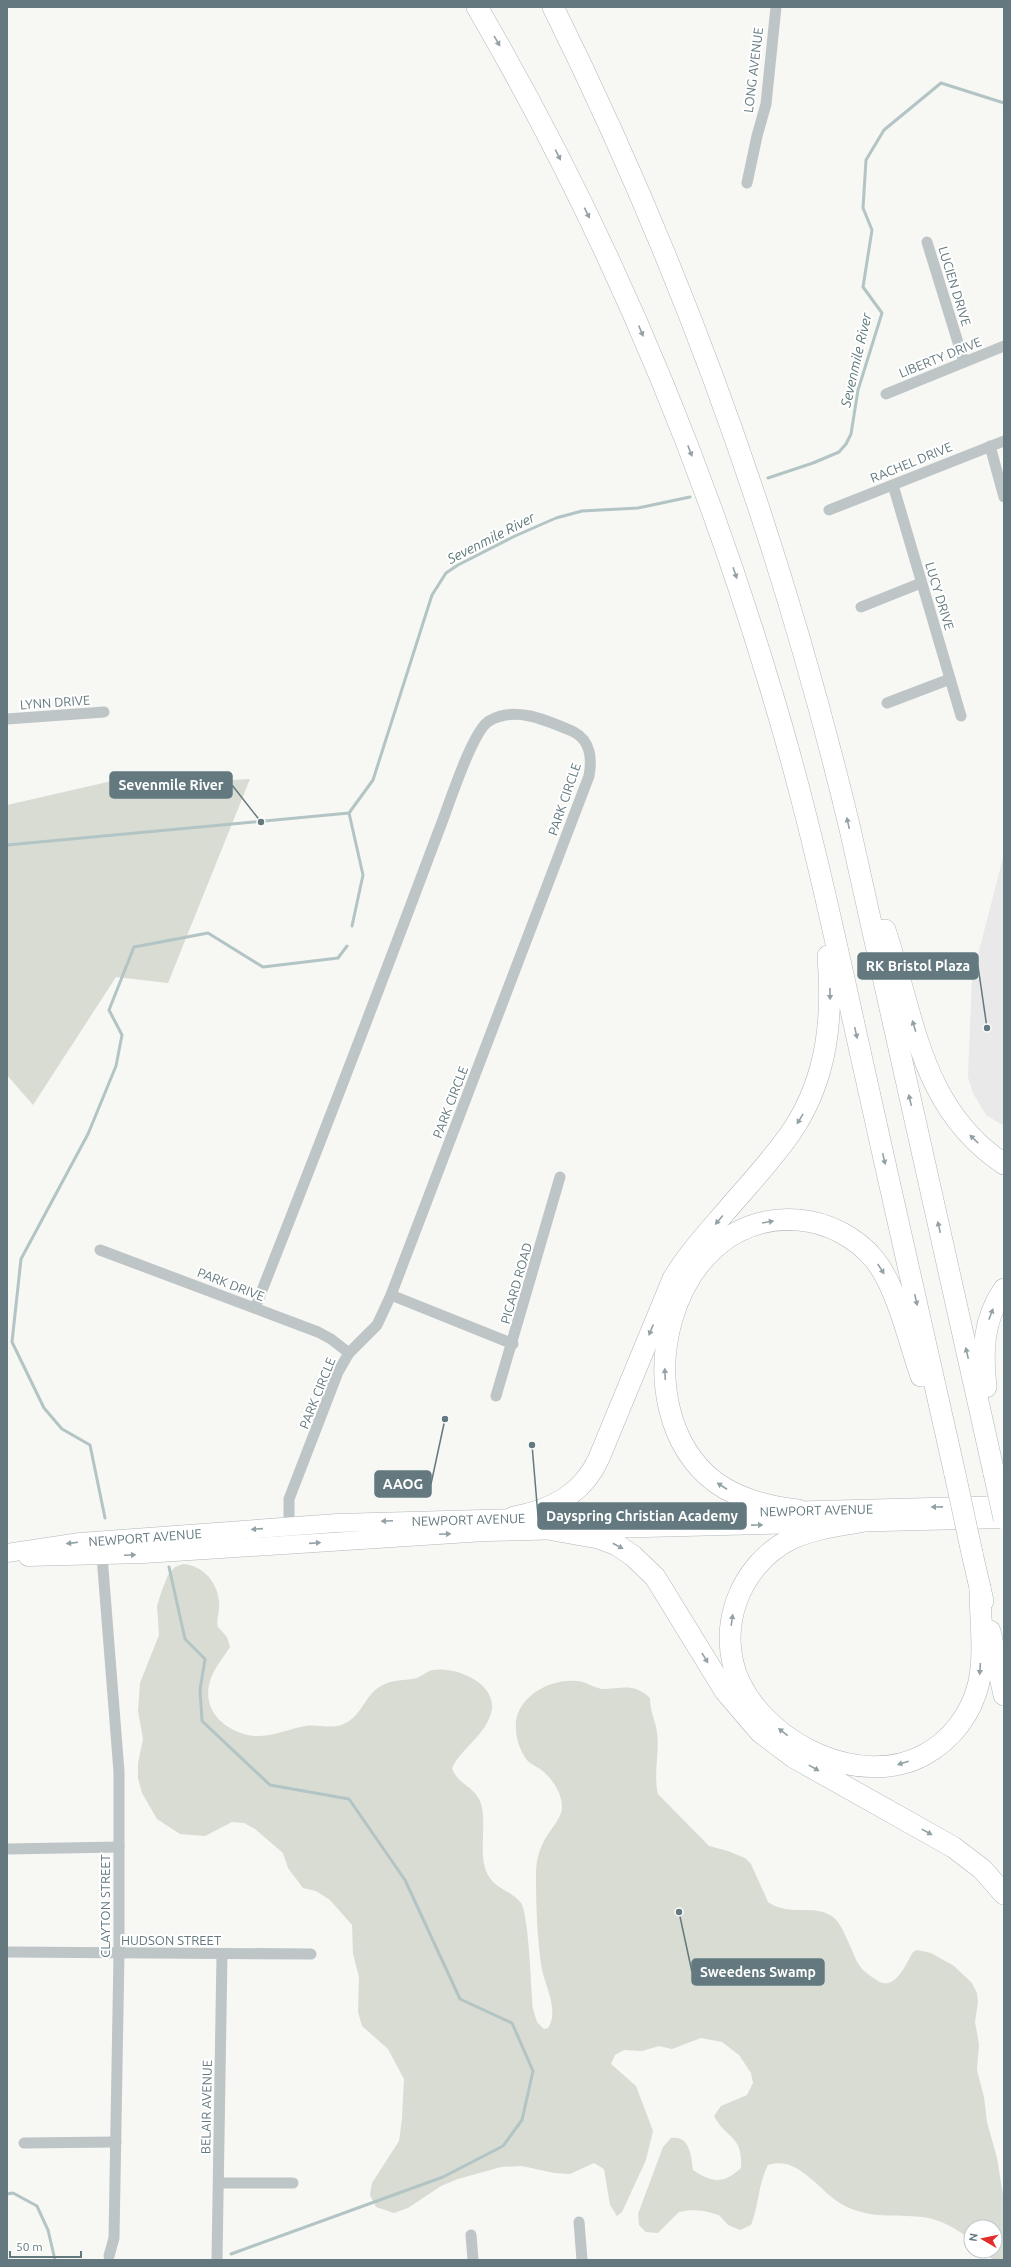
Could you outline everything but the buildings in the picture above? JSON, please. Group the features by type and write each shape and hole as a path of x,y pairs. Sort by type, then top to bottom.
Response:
{"highway":[{"path":"477,7 538,116 585,209 629,303 670,399 714,515 750,620 783,728 823,885 1004,1695"},
{"path":"553,7 599,104 647,212 696,333 733,430 796,628 824,728 854,851 1004,1519"},
{"path":"854,851 886,931 922,1053 936,1089 964,1129 981,1146 1004,1164"},
{"path":"514,1517 554,1505 574,1493 588,1478 599,1458 673,1279 691,1253 783,1144 806,1107 822,1065 830,1016 830,979 823,885"},
{"path":"798,1510 771,1506 746,1499 722,1486 708,1476 692,1456 683,1441 671,1413 667,1393 664,1374 665,1346 670,1322 679,1299 692,1276 707,1257 725,1241 746,1228 777,1220 811,1222 843,1234 870,1256 882,1271 891,1290 923,1382 948,1443"},
{"path":"986,1436 984,1340 990,1315 1004,1289"},
{"path":"860,1522 807,1533 776,1548 757,1564 749,1576 733,1611 730,1634 731,1651 737,1675 744,1690 755,1706 776,1726 813,1752 829,1759 853,1766 886,1768 921,1757 948,1737 968,1711 979,1681 981,1660 980,1588"},
{"path":"553,1530 598,1538 617,1545 633,1556 655,1577 725,1691 760,1732 793,1757 953,1847 982,1869 1004,1894"}],"main road":[{"name":"NEWPORT AVENUE","path":"7,1556 45,1558 102,1556 289,1536 345,1523 514,1517 1004,1505"},
{"name":"NEWPORT AVENUE","path":"7,1553 80,1542 1004,1519"}],"street":[{"name":"LONG AVENUE","path":"748,183 757,136 766,104 776,7"},
{"name":"LUCIEN DRIVE","path":"927,242 964,362"},
{"name":"LIBERTY DRIVE","path":"886,394 1004,346"},
{"name":"RACHEL DRIVE","path":"829,510 1004,441"},
{"path":"990,446 1004,497"},
{"name":"LUCY DRIVE","path":"893,485 961,716"},
{"path":"861,607 922,583"},
{"path":"887,703 950,680"},
{"name":"LYNN DRIVE","path":"7,719 104,712"},
{"name":"PARK CIRCLE","path":"255,1308 365,1028 451,798 479,731 488,722 501,716 516,713 536,717 576,733 585,742 592,762 590,776 391,1295 377,1325 349,1353 338,1372 291,1492 288,1510 289,1536"},
{"name":"PICARD ROAD","path":"496,1396 513,1344 560,1177"},
{"name":"PARK DRIVE","path":"100,1250 318,1332 331,1339 349,1353"},
{"path":"391,1295 513,1344"},
{"name":"CLAYTON STREET","path":"102,1556 118,1754 119,1847 119,1954 114,2238 109,2256"},
{"path":"7,1849 119,1847"},
{"name":"HUDSON STREET","path":"7,1952 119,1954 311,1954"},
{"name":"BELAIR AVENUE","path":"217,2260 222,1954"},
{"path":"24,2144 116,2142"},
{"path":"219,2183 293,2183"},
{"path":"579,2222 582,2260"},
{"path":"471,2235 473,2260"}],"shaded area":[{"path":"125,778 172,782 250,779 168,983 116,977 33,1105 7,1075 7,805"},
{"path":"1004,854 1004,1126 986,1115 973,1093 968,1077 972,978"},
{"path":"183,1564 198,1568 210,1578 217,1592 219,1600 218,1627 227,1637 230,1647 216,1667 210,1681 208,1692 209,1702 218,1719 234,1730 244,1734 261,1736 305,1726 332,1727 341,1725 354,1717 375,1690 381,1686 394,1681 417,1678 433,1670 442,1669 462,1673 480,1683 487,1691 491,1699 492,1708 490,1717 481,1732 456,1760 452,1768 457,1778 473,1791 482,1806 483,1860 488,1875 497,1885 517,1898 524,1910 528,1937 533,2009 537,2022 544,2029 548,2028 552,2018 552,2011 540,1958 537,1922 536,1869 538,1856 543,1843 560,1815 562,1801 558,1790 552,1781 544,1772 528,1761 519,1746 516,1729 520,1708 535,1693 544,1687 566,1681 579,1681 602,1689 633,1688 644,1693 650,1698 658,1740 656,1778 658,1794 709,1846 728,1851 745,1858 751,1864 768,1902 784,1909 815,1910 835,1918 843,1930 861,1967 864,1971 882,1983 893,1981 902,1971 913,1952 917,1950 931,1953 954,1966 972,1983 977,1993 978,2002 975,2022 979,2044 977,2070 984,2097 987,2122 997,2158 1003,2195 1004,2260 992,2259 1003,2259 1003,2219 963,2219 963,2234 948,2225 929,2218 864,2213 845,2206 836,2200 800,2170 790,2165 779,2163 768,2165 762,2180 756,2210 751,2225 740,2230 728,2225 719,2215 704,2211 690,2210 679,2212 658,2233 646,2232 639,2225 638,2214 663,2147 671,2138 677,2138 686,2143 690,2153 693,2170 706,2177 718,2180 723,2179 729,2177 741,2168 741,2157 737,2143 724,2130 714,2116 721,2106 747,2095 753,2083 751,2073 739,2055 722,2042 701,2038 672,2049 659,2046 642,2051 624,2050 615,2055 611,2064 636,2086 653,2131 646,2160 622,2212 617,2216 610,2205 604,2169 594,2163 570,2174 554,2173 522,2166 501,2167 458,2179 441,2186 408,2208 394,2213 376,2207 370,2195 372,2183 399,2141 402,2119 404,2079 388,2049 362,2026 358,2012 359,1977 353,1954 352,1925 330,1900 316,1891 303,1888 288,1868 283,1853 255,1829 244,1823 232,1822 205,1836 180,1834 157,1819 142,1793 138,1778 138,1763 143,1739 138,1711 140,1683 159,1635 157,1606 168,1575 175,1567"}],"waterway":[{"name":"Sevenmile River","path":"768,478 813,463 839,452 846,444 851,434 858,390 882,313 863,287 872,230 863,208 866,160 884,130 941,83 1004,103"},
{"name":"Sevenmile River","path":"7,845 349,813 373,780 432,595 446,573 458,565 515,536 556,518 582,511 638,508 690,497"},
{"path":"349,813 363,875 352,926"},
{"path":"105,1518 90,1445 62,1429 44,1408 12,1342 21,1259 88,1134 116,1066 122,1035 109,1010 134,947 208,933 263,967 338,958 347,946"},
{"path":"169,1567 185,1639 205,1659 200,1690 202,1721 270,1785 349,1799 405,1880 460,1999 512,2023 533,2071 522,2120 503,2146 443,2177 231,2254"},
{"path":"7,2194 13,2193 37,2206 48,2230 55,2260"}],"place":[{"name":"Sevenmile River","path":"261,822"},
{"name":"RK Bristol Plaza","path":"987,1028"},
{"name":"AAOG","path":"445,1419"},
{"name":"Dayspring Christian Academy","path":"532,1445"},
{"name":"Sweedens Swamp","path":"679,1912"}]}
